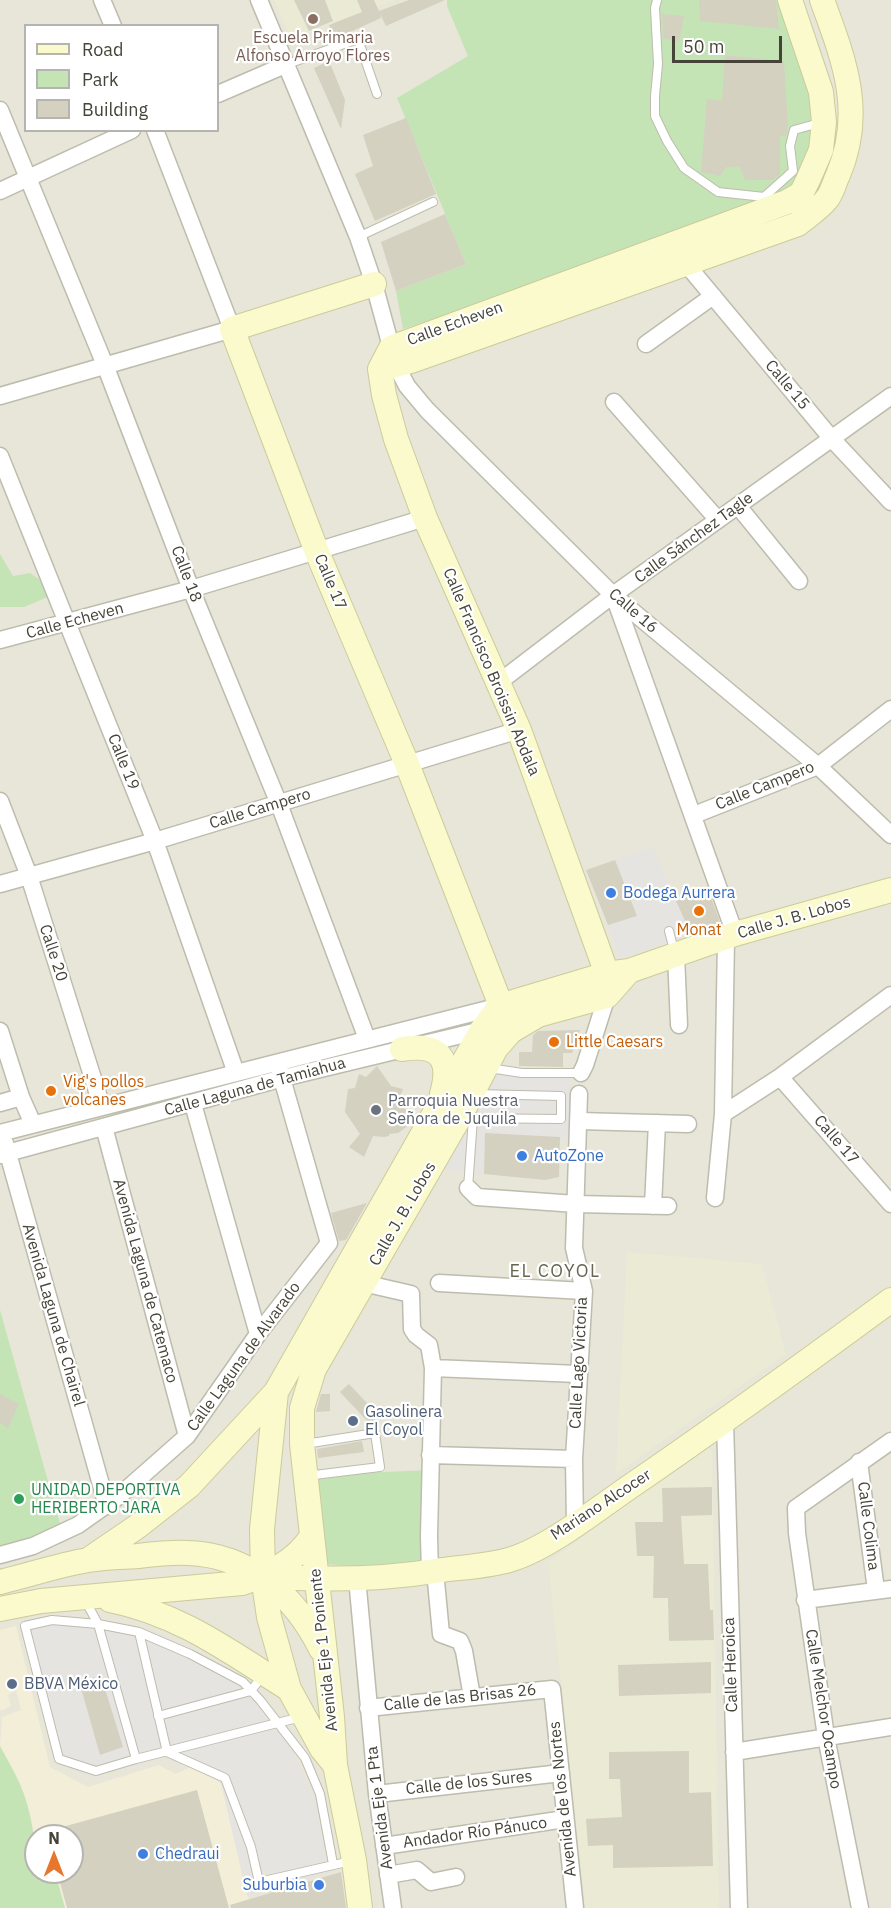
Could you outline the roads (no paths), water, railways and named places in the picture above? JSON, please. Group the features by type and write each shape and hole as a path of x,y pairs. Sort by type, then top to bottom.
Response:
{"main road":[{"name":"Calle Echeven","path":"389,361 534,307 787,202 801,194 821,150 824,122 821,92 790,0"},
{"name":"Calle Echeven","path":"534,307 687,265 798,224 827,199 841,168 850,135 852,101 840,49 822,0"},
{"path":"232,329 374,284"},
{"name":"Calle 17","path":"232,329 316,552 407,764 500,1006 512,1031"},
{"name":"Calle Francisco Broissin Abdala","path":"389,361 384,395 396,439 425,518 519,730 614,980"},
{"name":"Calle J. B. Lobos","path":"276,1392 360,1243 457,1114 471,1094 496,1048 512,1031 538,1015 675,955 731,936 891,890"},
{"name":"Calle J. B. Lobos","path":"312,1536 302,1444 302,1408 314,1369 457,1114 482,1030 500,1006 614,980"},
{"path":"402,1049 425,1049 441,1056 457,1114"},
{"name":"Mariano Alcocer","path":"263,1576 318,1580 357,1578 433,1572 513,1559 540,1546 575,1524 725,1422 891,1300"},
{"path":"88,1560 138,1526 189,1486 276,1392"},
{"name":"Avenida Eje 1 Poniente","path":"276,1392 262,1529 263,1576 269,1617 289,1689 322,1749 335,1765"},
{"path":"0,1609 42,1601 242,1583 263,1576 292,1559 304,1548 312,1536"},
{"name":"Avenida Eje 1 Poniente","path":"312,1536 326,1659 344,1862 360,1908"},
{"path":"0,1582 88,1560 190,1553 223,1558 263,1576 296,1607 311,1629 326,1659"},
{"path":"84,1597 119,1602 168,1618 202,1633 258,1682 289,1689"}],"street":[{"path":"102,0 112,24"},
{"name":"Calle Francisco Broissin Abdala","path":"259,0 358,237 374,284 389,361"},
{"path":"219,94 285,65"},
{"name":"Calle 18","path":"0,110 105,364 191,589 279,804 367,1039"},
{"path":"0,191 128,132"},
{"name":"Calle 17","path":"156,132 232,329"},
{"name":"Calle 15","path":"687,265 832,439 891,502"},
{"path":"646,344 713,296"},
{"path":"0,396 232,329"},
{"name":"Calle 16","path":"389,361 427,410 614,596 818,766 891,835"},
{"name":"Calle Sánchez Tagle","path":"498,683 718,520 891,396"},
{"path":"614,402 718,520"},
{"name":"Calle 19","path":"0,456 155,841 236,1073"},
{"path":"738,506 799,581"},
{"name":"Calle Echeven","path":"0,640 68,624 191,589 425,518"},
{"path":"614,596 694,815 731,936 723,1114 715,1198"},
{"name":"Calle Campero","path":"694,815 818,766 891,709"},
{"name":"Calle Campero","path":"0,884 155,841 519,730"},
{"name":"Calle 20","path":"0,801 29,876 102,1107"},
{"path":"675,955 679,1026"},
{"path":"581,1073 614,980"},
{"path":"723,1114 780,1077 891,995"},
{"name":"Calle Laguna de Tamiahua","path":"4,1154 193,1104 367,1039 500,1006"},
{"name":"Calle Laguna de Tamiahua","path":"1,1130 236,1073 281,1071 402,1049 482,1030 512,1031"},
{"path":"0,1031 21,1097 33,1124"},
{"path":"281,1071 329,1243 360,1243"},
{"name":"Calle 17","path":"780,1077 891,1204"},
{"name":"Calle Lago Victoria","path":"575,1524 574,1459 584,1291 574,1248 579,1094"},
{"path":"0,1103 21,1097"},
{"path":"193,1104 258,1334"},
{"path":"579,1121 688,1124"},
{"path":"468,1188 477,1197 576,1204 661,1206 657,1123"},
{"name":"Avenida Laguna de Catemaco","path":"104,1127 187,1436"},
{"name":"Avenida Laguna de Chairel","path":"1,1130 4,1154 107,1506"},
{"name":"Calle Laguna de Alvarado","path":"0,1555 33,1546 78,1525 107,1506 187,1436 258,1334 329,1243"},
{"path":"363,1283 411,1293 412,1329 429,1345 432,1368 429,1536 433,1572 441,1634 460,1641 464,1651 472,1697"},
{"path":"439,1283 584,1291"},
{"path":"432,1368 578,1374"},
{"name":"Calle Heroica","path":"725,1422 739,1908"},
{"path":"860,1462 891,1441"},
{"path":"430,1455 574,1459"},
{"name":"Calle Melchor Ocampo","path":"860,1462 796,1508 796,1533 826,1737 860,1908"},
{"name":"Calle Colima","path":"860,1462 884,1589"},
{"name":"Avenida Eje 1 Pta","path":"357,1578 377,1794 393,1908"},
{"path":"806,1600 884,1589"},
{"name":"Calle de las Brisas 26","path":"368,1708 552,1689"},
{"name":"Avenida de los Nortes","path":"552,1689 575,1908"},
{"path":"734,1752 891,1727"},
{"name":"Calle de los Sures","path":"377,1794 561,1773"},
{"name":"Andador Río Pánuco","path":"384,1846 566,1819"},
{"path":"388,1875 417,1870 431,1882 456,1877"}],"lane":[{"path":"657,0 655,8 658,63 655,116 684,168 718,192 764,197 793,171 790,146 794,130 824,122"},
{"path":"285,65 358,39 377,94"},
{"path":"358,237 433,202"},
{"path":"669,931 675,955"},
{"path":"486,1067 522,1073 581,1073"},
{"path":"468,1188 457,1114 561,1119 561,1096 471,1094"},
{"path":"302,1444 375,1433 380,1467 314,1475"},
{"path":"84,1597 98,1624 136,1759"},
{"path":"258,1682 243,1682 210,1664 139,1632 98,1624 52,1620 25,1626 59,1759 96,1771 304,1716"},
{"path":"139,1632 167,1752"},
{"path":"158,1716 258,1682"},
{"path":"167,1752 225,1778 251,1847 259,1882 344,1862 305,1758 277,1724 258,1682"}],"place":[{"name":"Escuela Primaria Alfonso Arroyo Flores","path":"313,19"},
{"name":"Bodega Aurrera","path":"611,893"},
{"name":"Monat","path":"699,911"},
{"name":"Little Caesars","path":"554,1042"},
{"name":"Vig's pollos volcanes","path":"51,1091"},
{"name":"Parroquia Nuestra Señora de Juquila","path":"376,1110"},
{"name":"AutoZone","path":"522,1156"},
{"name":"Gasolinera El Coyol","path":"353,1421"},
{"name":"UNIDAD DEPORTIVA HERIBERTO JARA","path":"19,1499"},
{"name":"BBVA México","path":"12,1684"},
{"name":"Chedraui","path":"143,1854"},
{"name":"Suburbia","path":"319,1885"}],"district":[{"name":"EL COYOL","path":"555,1272"}]}
